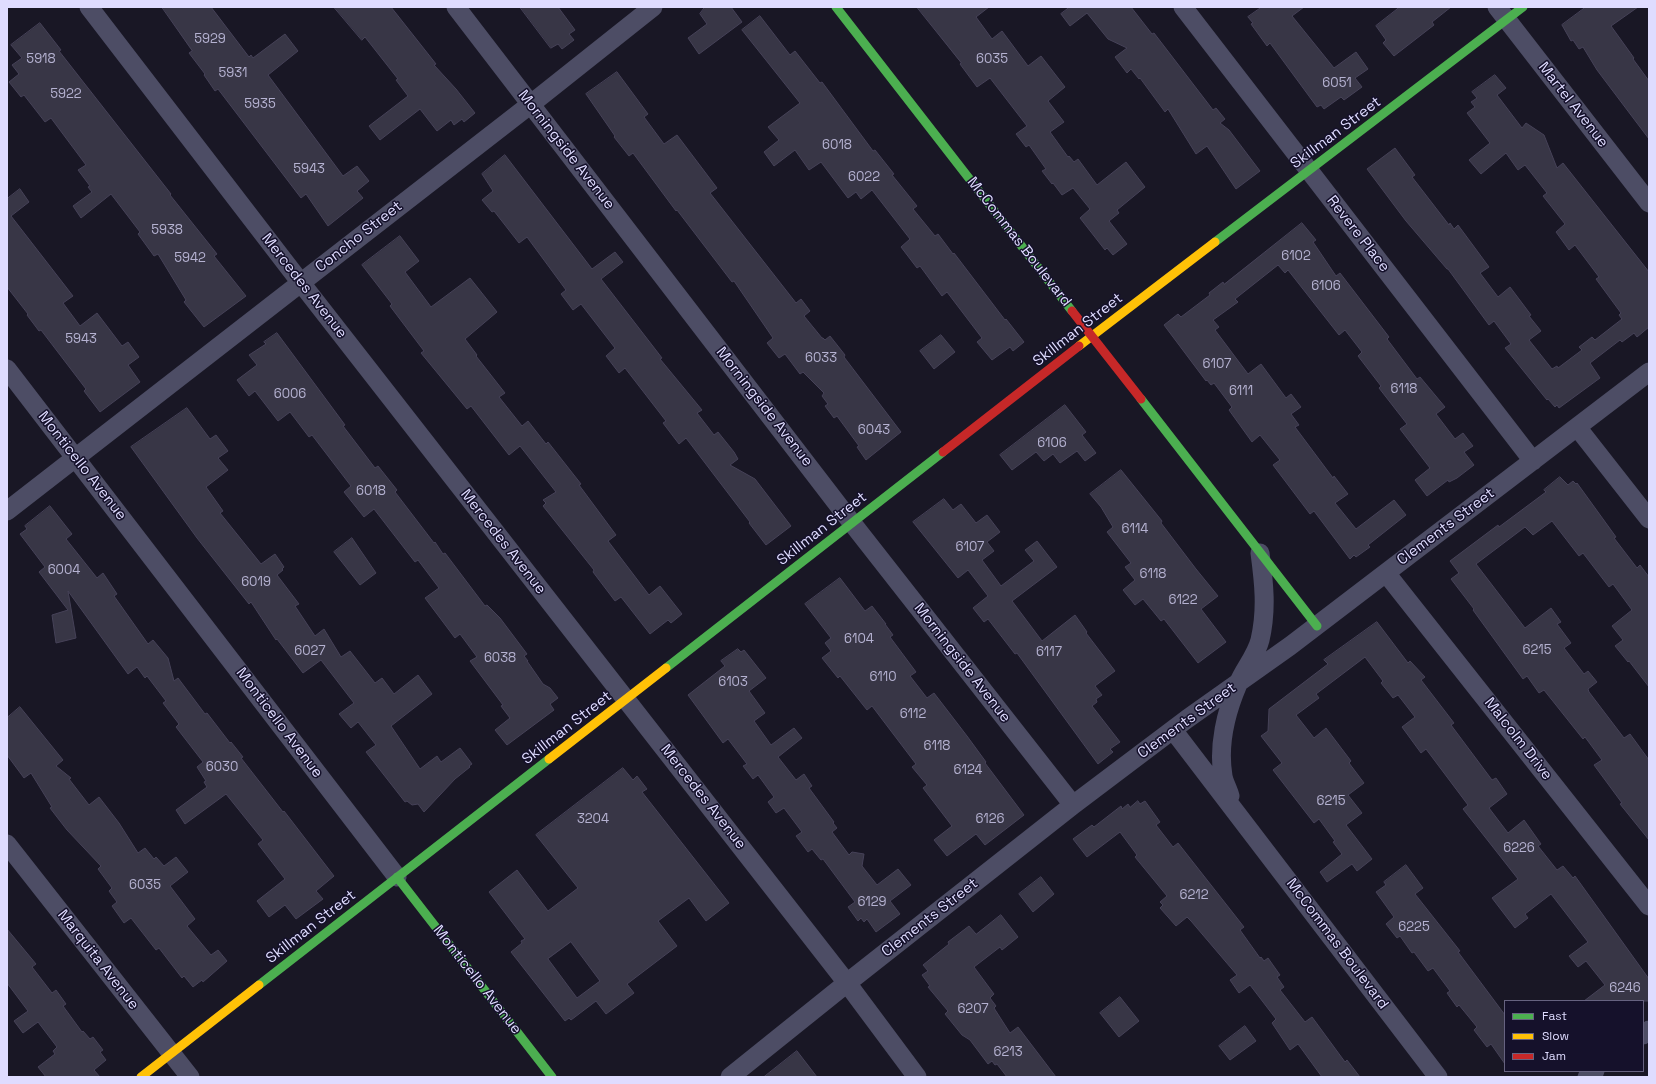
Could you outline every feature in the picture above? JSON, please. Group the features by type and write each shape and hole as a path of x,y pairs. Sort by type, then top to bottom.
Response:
{"main road":[{"name":"McCommas Boulevard","path":"836,7 1317,626"},
{"name":"Skillman Street","path":"141,1077 627,700 1092,336 1310,170 1502,13 1524,7"},
{"name":"Monticello Avenue","path":"398,877 552,1077"}],"street":[{"name":"Mercedes Avenue","path":"89,7 301,282 847,983 918,1077"},
{"name":"Morningside Avenue","path":"456,7 852,523 1073,805"},
{"name":"Concho Street","path":"7,511 531,104 653,7"},
{"name":"Revere Place","path":"1183,7 1533,461"},
{"name":"Martel Avenue","path":"1502,13 1649,203"},
{"name":"Monticello Avenue","path":"7,369 398,877"},
{"name":"Clements Street","path":"730,1077 1073,805 1173,730 1317,626 1649,372"},
{"path":"1577,427 1649,520"},
{"name":"McCommas Boulevard","path":"1236,810 1223,778 1221,752 1226,721 1238,684 1259,642 1265,618 1265,591 1260,553"},
{"name":"Malcolm Drive","path":"1386,573 1649,906"},
{"name":"McCommas Boulevard","path":"1173,730 1236,810 1438,1077"},
{"name":"Marquita Avenue","path":"7,844 190,1077"}],"building":[{"path":"162,7 211,7 249,57 251,55 253,58 285,34 298,51 268,75 343,176 357,166 369,181 357,191 363,198 328,226 306,194 301,198 218,89 215,91 204,75 205,74 189,53 192,51"},
{"path":"334,7 391,7 436,64 434,65 475,113 464,122 462,119 454,125 451,120 437,131 420,109 380,140 369,126 408,96 396,80 398,79 365,37 362,40"},
{"path":"520,7 558,7 575,30 569,34 574,40 562,49 558,44 551,48"},
{"path":"705,7 731,7 742,22 699,54 688,38 707,24 700,14"},
{"path":"917,7 989,7 976,17 992,39 1002,31 1028,66 1041,56 1065,87 1048,101 1064,122 1050,132 1068,157 1069,156 1074,162 1078,159 1097,185 1126,162 1145,187 1117,210 1119,213 1109,221 1127,244 1113,255 1107,248 1105,250 1080,218 1090,209 1073,188 1062,195 1042,171 1046,169 1029,145 1026,147 1016,134 1027,126 990,78 977,87 960,64 961,63"},
{"path":"1070,7 1131,7 1152,34 1154,33 1213,110 1216,108 1225,119 1220,123 1229,130 1260,171 1236,189 1207,146 1196,154 1168,109 1165,112 1140,78 1139,79 1131,69 1127,73 1115,57 1127,48 1108,39 1087,13 1070,26 1061,14"},
{"path":"1262,7 1304,7 1292,16 1334,68 1356,52 1368,69 1355,78 1362,87 1344,100 1341,97 1324,109 1321,105 1317,107 1270,43 1267,46 1251,24 1253,23 1248,17"},
{"path":"1400,7 1451,7 1432,22 1434,25 1394,56 1383,43 1386,40 1376,26"},
{"path":"1586,7 1638,7 1611,26 1649,81 1649,139 1597,70 1583,47 1579,49 1573,40 1571,41 1562,25"},
{"path":"760,16 790,55 795,51 820,83 822,82 873,151 875,150 894,174 892,175 917,206 913,209 935,236 938,234 953,254 954,253 1005,320 1006,319 1024,342 1013,351 1010,347 992,360 977,342 982,338 947,292 942,296 920,266 917,268 901,247 910,239 872,190 861,199 856,192 848,198 821,162 809,170 795,150 774,166 764,152 779,140 768,127 800,103 742,30"},
{"path":"40,23 61,50 59,51 217,254 214,256 246,296 204,327 184,302 186,300 158,254 154,256 138,234 140,232 111,194 81,218 73,206 92,192 88,187 90,186 78,170 86,165 51,118 45,122 24,95 21,97 9,82 19,74 12,65 22,58 11,45"},
{"path":"617,72 648,114 644,117 664,144 677,135 717,188 710,193 796,303 801,299 810,311 804,316 822,338 825,340 830,336 845,355 844,357 901,432 866,460 857,447 859,446 837,416 834,418 825,406 828,404 822,396 824,393 803,372 800,374 785,354 779,358 767,343 773,338 734,281 732,282 633,153 629,156 614,137 615,136 586,94"},
{"path":"1495,75 1506,88 1497,95 1522,128 1526,123 1544,135 1557,168 1563,163 1649,272 1649,327 1637,337 1634,333 1622,342 1620,340 1590,363 1600,378 1559,408 1557,405 1555,407 1548,399 1547,400 1505,348 1511,344 1494,321 1489,325 1448,269 1406,221 1367,169 1395,148 1415,175 1412,177 1449,225 1450,223 1454,229 1458,225 1489,267 1480,273 1498,297 1510,287 1531,315 1529,316 1541,331 1529,340 1552,369 1557,366 1558,368 1582,350 1579,347 1592,337 1595,340 1622,319 1619,315 1621,313 1596,279 1599,277 1575,245 1569,250 1556,232 1565,224 1543,196 1547,193 1525,165 1518,170 1506,153 1481,174 1469,160 1490,143 1467,113 1475,107 1471,102 1477,98 1472,92"},
{"path":"505,155 592,269 615,252 623,262 601,279 662,358 660,359 702,410 697,413 714,435 718,432 734,452 738,459 730,465 755,479 791,526 766,545 686,438 679,444 663,423 666,421 625,368 619,373 606,356 615,348 581,304 573,310 561,294 566,290 527,237 519,243 494,211 492,212 482,200 493,191 482,174"},
{"path":"20,189 29,202 11,216 73,296 63,303 80,326 97,313 122,346 128,342 139,357 128,365 140,382 100,412 84,391 86,389 41,330 39,331 7,287 7,199"},
{"path":"1302,223 1316,240 1313,242 1336,276 1340,273 1389,337 1387,339 1417,379 1420,377 1445,407 1436,414 1455,439 1463,433 1473,446 1464,452 1474,465 1457,478 1449,482 1448,480 1427,496 1415,480 1430,468 1400,429 1407,424 1379,388 1381,386 1358,356 1362,352 1345,330 1339,335 1288,270 1285,273 1278,265 1235,299 1238,302 1213,320 1219,327 1215,330 1248,374 1261,364 1286,398 1291,394 1301,407 1291,414 1299,425 1295,427 1333,478 1334,476 1348,494 1335,503 1356,529 1394,500 1406,515 1368,545 1370,547 1356,557 1354,555 1350,559 1314,511 1310,514 1273,465 1280,460 1260,435 1252,442 1229,410 1232,407 1214,383 1211,385 1207,380 1206,381 1164,325 1178,314 1181,317 1210,295 1209,293 1223,282 1224,284"},
{"path":"400,236 419,261 405,272 431,307 470,278 497,312 465,339 477,355 476,356 505,393 499,397 522,426 528,421 546,444 548,442 581,484 579,485 616,535 608,541 649,595 660,586 682,614 671,623 668,620 650,634 621,597 615,601 593,572 594,570 543,506 546,503 543,500 556,492 520,446 509,455 471,406 467,409 421,353 424,351 390,306 392,304 362,265"},
{"path":"277,333 345,425 343,426 375,468 378,466 397,490 395,492 443,554 445,553 485,606 487,605 500,618 527,654 524,656 543,684 550,688 558,698 550,704 554,710 507,745 495,730 510,718 501,706 503,705 470,661 477,657 460,634 455,638 425,598 439,588 418,560 415,562 374,509 364,517 344,492 351,486 312,435 309,437 290,412 278,421 255,391 249,396 237,380 257,365 249,355 266,344 264,342"},
{"path":"941,335 955,352 934,369 920,351"},
{"path":"1065,405 1086,432 1082,435 1096,453 1085,461 1077,451 1060,463 1053,454 1044,461 1036,452 1012,470 1000,455"},
{"path":"187,408 210,439 216,435 228,451 218,458 228,470 206,487 223,511 220,513 261,564 275,554 284,567 282,569 283,570 277,575 299,604 295,606 315,636 324,629 341,657 350,651 375,683 382,678 394,694 418,675 432,694 391,726 420,769 437,756 441,762 460,748 472,764 455,779 424,812 418,804 412,805 407,801 405,802 366,752 376,745 358,722 351,728 339,714 354,703 321,660 303,673 277,639 276,640 251,602 249,604 197,538 131,447"},
{"path":"1121,470 1162,521 1161,523 1218,596 1201,609 1226,642 1198,663 1164,619 1161,621 1143,599 1135,605 1123,590 1135,580 1125,567 1131,563 1107,532 1113,527 1101,507 1090,494"},
{"path":"1560,477 1568,485 1573,481 1576,484 1577,483 1616,537 1614,538 1637,568 1640,565 1649,577 1649,687 1629,661 1628,662 1615,646 1623,640 1612,626 1632,610 1613,584 1609,587 1583,553 1579,556 1552,521 1533,535 1525,527 1476,564 1525,628 1551,608 1561,622 1557,624 1571,643 1564,648 1584,674 1588,671 1597,682 1588,689 1589,692 1624,738 1630,734 1649,760 1649,840 1620,804 1622,803 1594,765 1602,760 1585,737 1583,739 1544,690 1539,693 1527,676 1523,679 1451,579 1459,573 1450,561 1498,525 1499,527 1546,492 1544,490"},
{"path":"944,499 953,510 961,504 976,523 987,515 1000,532 987,542 994,551 982,560 1001,586 1034,561 1025,550 1037,541 1057,567 1012,601 1042,641 1075,615 1087,632 1086,633 1115,671 1095,686 1102,695 1096,699 1097,702 1092,706 1120,742 1110,749 1113,752 1098,764 1017,653 1015,654 988,619 984,622 973,608 988,596 968,570 958,578 913,522"},
{"path":"50,506 72,534 66,539 97,578 103,573 117,594 114,596 148,644 153,640 168,658 174,681 178,678 205,714 207,713 230,743 231,742 243,757 241,758 334,876 316,891 323,899 296,919 285,905 269,917 257,901 285,879 258,844 263,840 226,794 185,824 176,810 207,787 204,782 206,781 197,767 203,762 176,727 179,724 163,703 166,701 147,676 145,678 137,667 128,674 68,591 76,638 56,643 52,615 68,610 39,572 45,567 20,534 27,529 25,526"},
{"path":"352,538 376,573 360,585 334,552"},
{"path":"840,578 865,611 872,606 886,624 893,635 890,637 916,672 910,676 927,698 934,693 1024,815 985,845 976,834 947,856 934,840 952,826 923,788 927,785 912,767 916,764 872,706 867,710 840,676 838,678 822,658 831,651 825,643 831,638 805,604"},
{"path":"1377,622 1408,663 1410,661 1425,677 1421,680 1454,723 1451,725 1492,780 1496,778 1507,794 1489,808 1508,833 1524,820 1541,844 1538,846 1557,870 1563,866 1573,878 1575,876 1649,979 1649,1001 1585,1000 1605,985 1586,961 1578,967 1569,956 1588,942 1551,894 1525,914 1528,918 1515,928 1492,898 1518,879 1463,809 1468,805 1426,749 1421,753 1402,727 1415,717 1398,695 1393,698 1381,683 1383,681 1365,657 1316,694 1319,698 1296,715 1314,738 1326,728 1351,761 1349,763 1364,783 1348,795 1362,813 1346,825 1372,859 1357,871 1352,864 1327,882 1320,872 1342,854 1333,842 1335,841 1319,819 1314,823 1273,770 1282,763 1261,736 1268,731 1269,709 1328,664 1324,660"},
{"path":"738,649 741,652 744,650 766,678 749,691 765,713 754,721 771,745 794,728 802,738 778,757 796,780 804,774 812,786 809,788 837,828 832,832 849,855 852,852 864,854 862,866 877,885 898,869 911,885 890,901 900,914 876,932 867,919 864,922 861,918 858,921 848,907 855,902 823,859 821,860 812,849 808,852 796,836 802,832 784,808 776,813 768,802 774,797 758,775 753,779 743,766 747,764 728,739 723,743 688,695 725,666 721,661"},
{"path":"20,707 63,760 56,766 71,778 69,779 89,805 99,797 119,823 138,853 145,848 154,859 156,857 164,866 176,857 188,872 170,886 195,919 187,926 211,955 218,950 227,961 203,982 202,980 193,987 184,976 182,978 159,948 156,950 131,918 124,923 112,906 117,902 109,891 112,888 98,869 101,866 67,830 50,808 52,807 31,773 24,778 7,755 7,718"},
{"path":"623,768 633,780 637,776 647,789 642,792 729,903 706,921 689,898 658,921 677,946 627,984 634,993 606,1014 596,1001 571,1020 569,1018 565,1021 511,952 522,943 521,941 525,939 489,892 517,870 548,911 578,888 536,835","holes":["571,942 600,981 577,998 548,959"]},
{"path":"1138,801 1140,804 1145,801 1160,822 1156,825 1173,847 1178,843 1244,927 1240,930 1260,958 1261,957 1264,961 1268,958 1280,975 1277,977 1284,987 1280,990 1305,1022 1312,1017 1345,1062 1347,1060 1360,1077 1322,1077 1298,1044 1290,1050 1272,1023 1276,1019 1250,985 1239,993 1230,980 1237,975 1191,921 1187,917 1176,926 1160,908 1163,905 1160,902 1167,896 1135,857 1137,855 1120,832 1087,857 1073,839 1092,825 1094,827 1121,806 1122,809 1128,804 1130,807"},
{"path":"1406,865 1423,888 1415,894 1460,951 1458,952 1504,1014 1504,1063 1491,1044 1487,1047 1474,1030 1477,1027 1459,1005 1457,1007 1447,993 1450,991 1433,968 1428,971 1414,952 1412,953 1400,936 1397,938 1386,924 1394,917 1376,892 1386,885 1384,882"},
{"path":"1041,877 1054,894 1033,912 1019,894"},
{"path":"1001,915 1018,937 1002,950 1000,947 974,967 994,994 990,998 996,1006 994,1008 1010,1033 1018,1027 1056,1077 1007,1077 997,1064 995,1065 992,1061 988,1064 970,1040 962,1035 945,1014 948,1011 928,987 930,986 922,975 928,971 923,965 949,944 948,942 969,926 976,934"},
{"path":"7,929 36,964 32,967 52,993 56,990 66,1004 63,1006 82,1032 83,1031 90,1039 93,1037 103,1050 100,1052 106,1060 94,1070 100,1077 46,1077 38,1067 55,1054 53,1051 57,1047 38,1022 23,1033 14,1021 28,1011 7,983"},
{"path":"1120,997 1139,1021 1119,1037 1100,1013"},
{"path":"1245,1026 1256,1041 1230,1060 1219,1046"},
{"path":"797,1051 817,1077 764,1077"}],"traffic: fast":[{"path":"836,7 1072,311"},
{"path":"1215,242 1523,7"},
{"path":"1141,399 1317,626"},
{"path":"666,668 943,452"},
{"path":"259,985 549,759"},
{"path":"397,877 552,1077"}],"traffic: slow":[{"path":"1079,346 1215,242"},
{"path":"549,759 666,668"},
{"path":"141,1077 259,985"}],"traffic: jam":[{"path":"1072,311 1141,399"},
{"path":"943,452 1079,346"}]}
